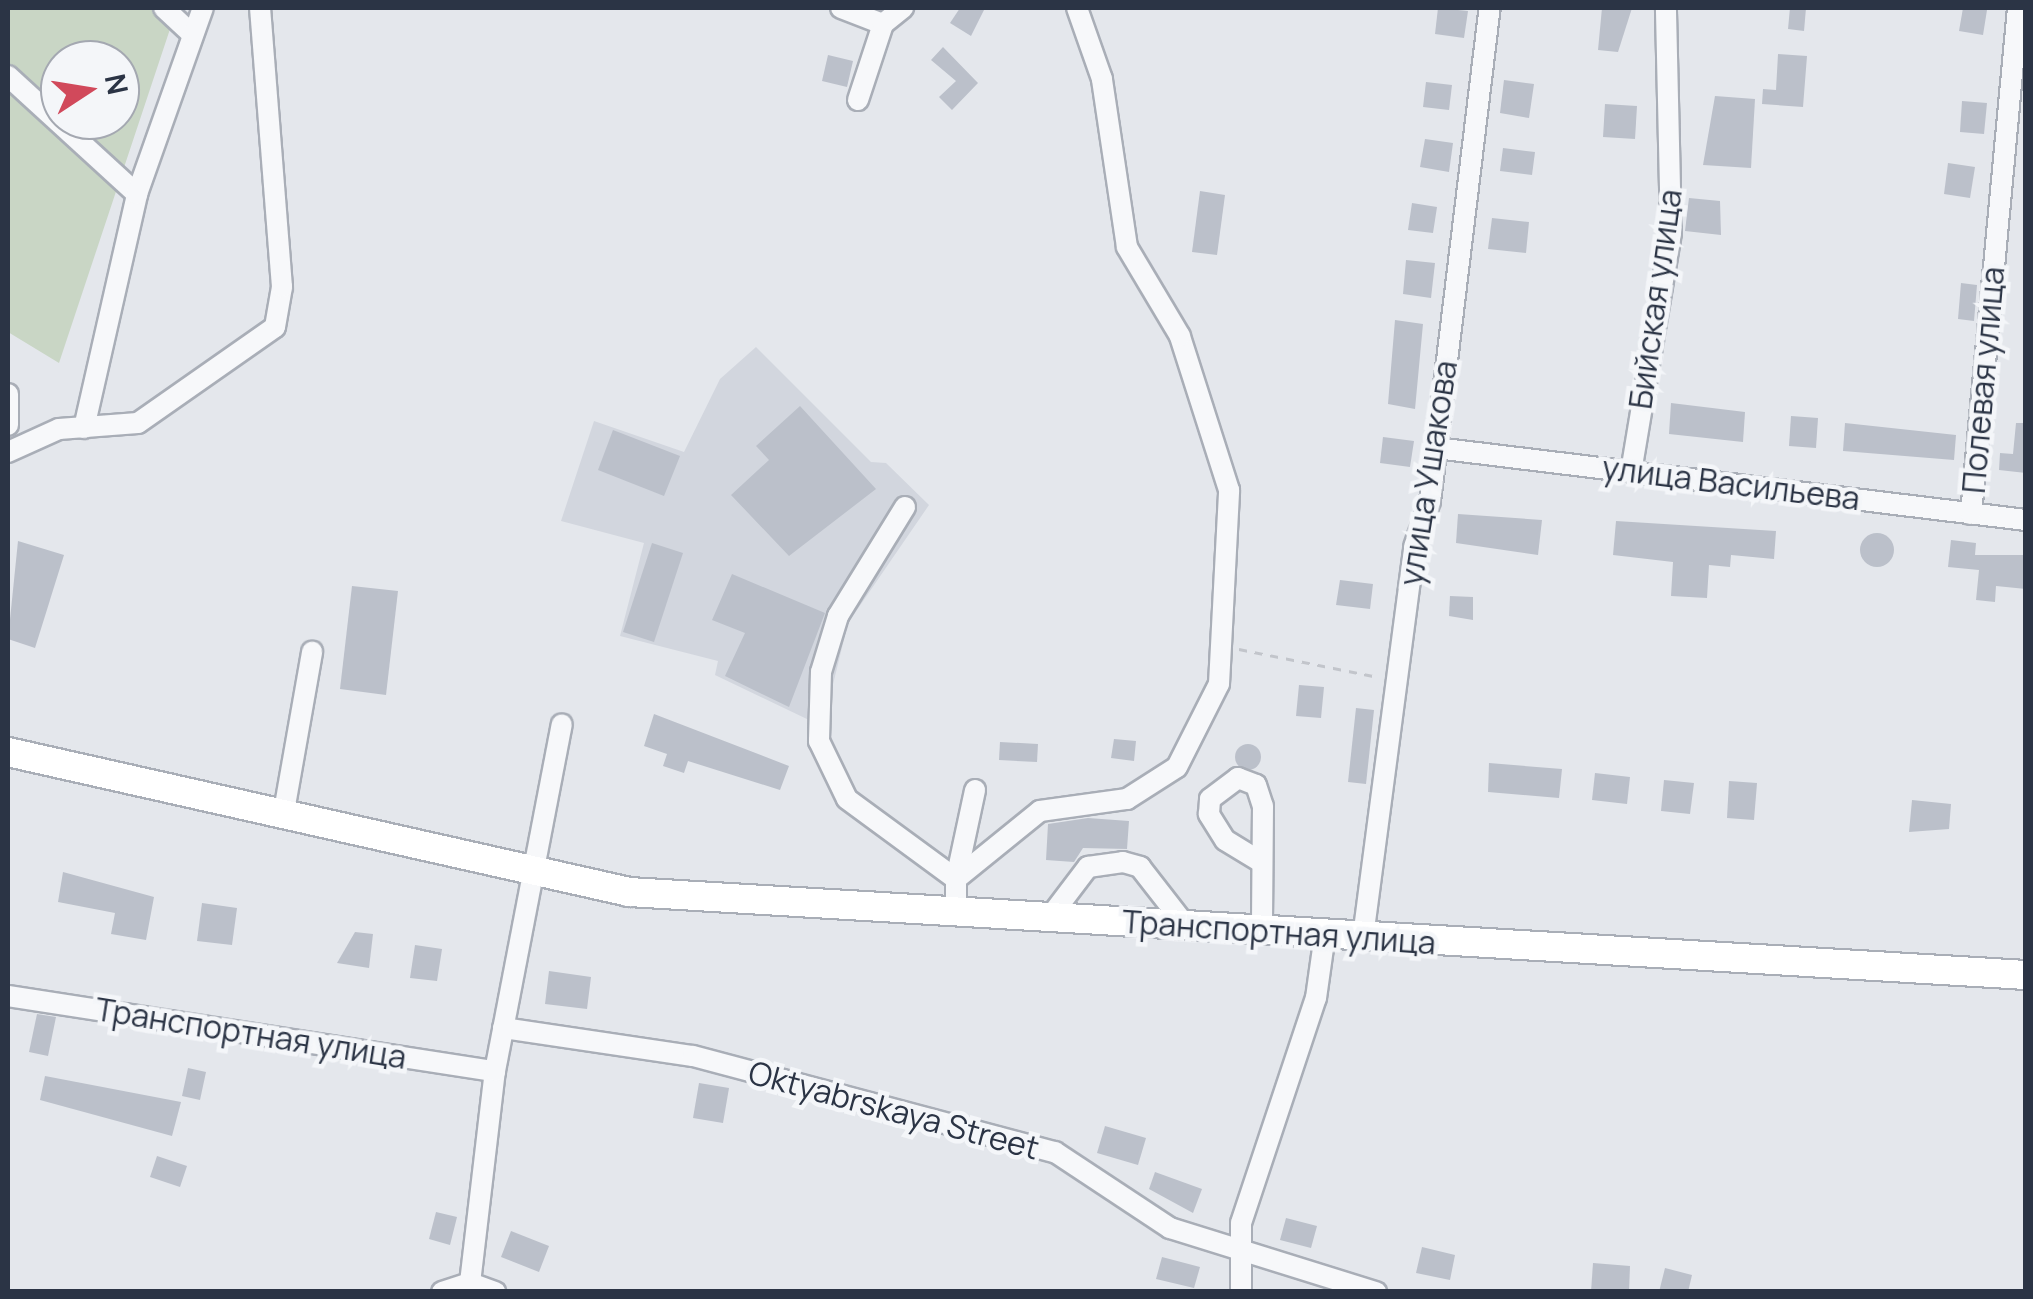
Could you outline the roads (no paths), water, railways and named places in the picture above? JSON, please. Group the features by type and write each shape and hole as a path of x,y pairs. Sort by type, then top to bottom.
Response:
{"main road":[{"name":"Транспортная улица","path":"8,752 533,876 789,907 956,912 2026,975"}],"street":[{"path":"164,8 189,30"},
{"path":"84,428 137,194 189,30 204,8"},
{"path":"8,452 35,436 138,423 275,327 282,286 260,8"},
{"path":"842,8 883,24"},
{"path":"858,100 883,24 903,8"},
{"path":"956,880 1040,811 1127,799 1176,768 1219,684 1229,490 1180,336 1127,247 1102,79 1077,8"},
{"name":"улица Ушакова","path":"1364,937 1436,448 1490,8"},
{"name":"Бийская улица","path":"1631,472 1671,232 1666,8"},
{"name":"Полевая улица","path":"1971,514 2018,8"},
{"path":"8,76 137,194"},
{"name":"улица Васильева","path":"1436,448 2026,520"},
{"path":"905,507 838,616 821,672 820,740 847,800 956,880"},
{"path":"283,817 312,652"},
{"path":"470,1282 495,1071 562,724"},
{"path":"956,912 956,880 974,790"},
{"path":"1050,918 1088,867 1123,862 1140,867 1186,926"},
{"path":"1261,862 1262,931"},
{"path":"1241,1292 1240,1223 1316,998 1326,934"},
{"name":"Транспортная улица","path":"8,996 495,1071"},
{"name":"Oktyabrskaya Street","path":"503,1028 692,1056 1055,1152 1170,1228 1242,1256 1376,1292"},
{"path":"442,1292 470,1282 495,1292"}]}
